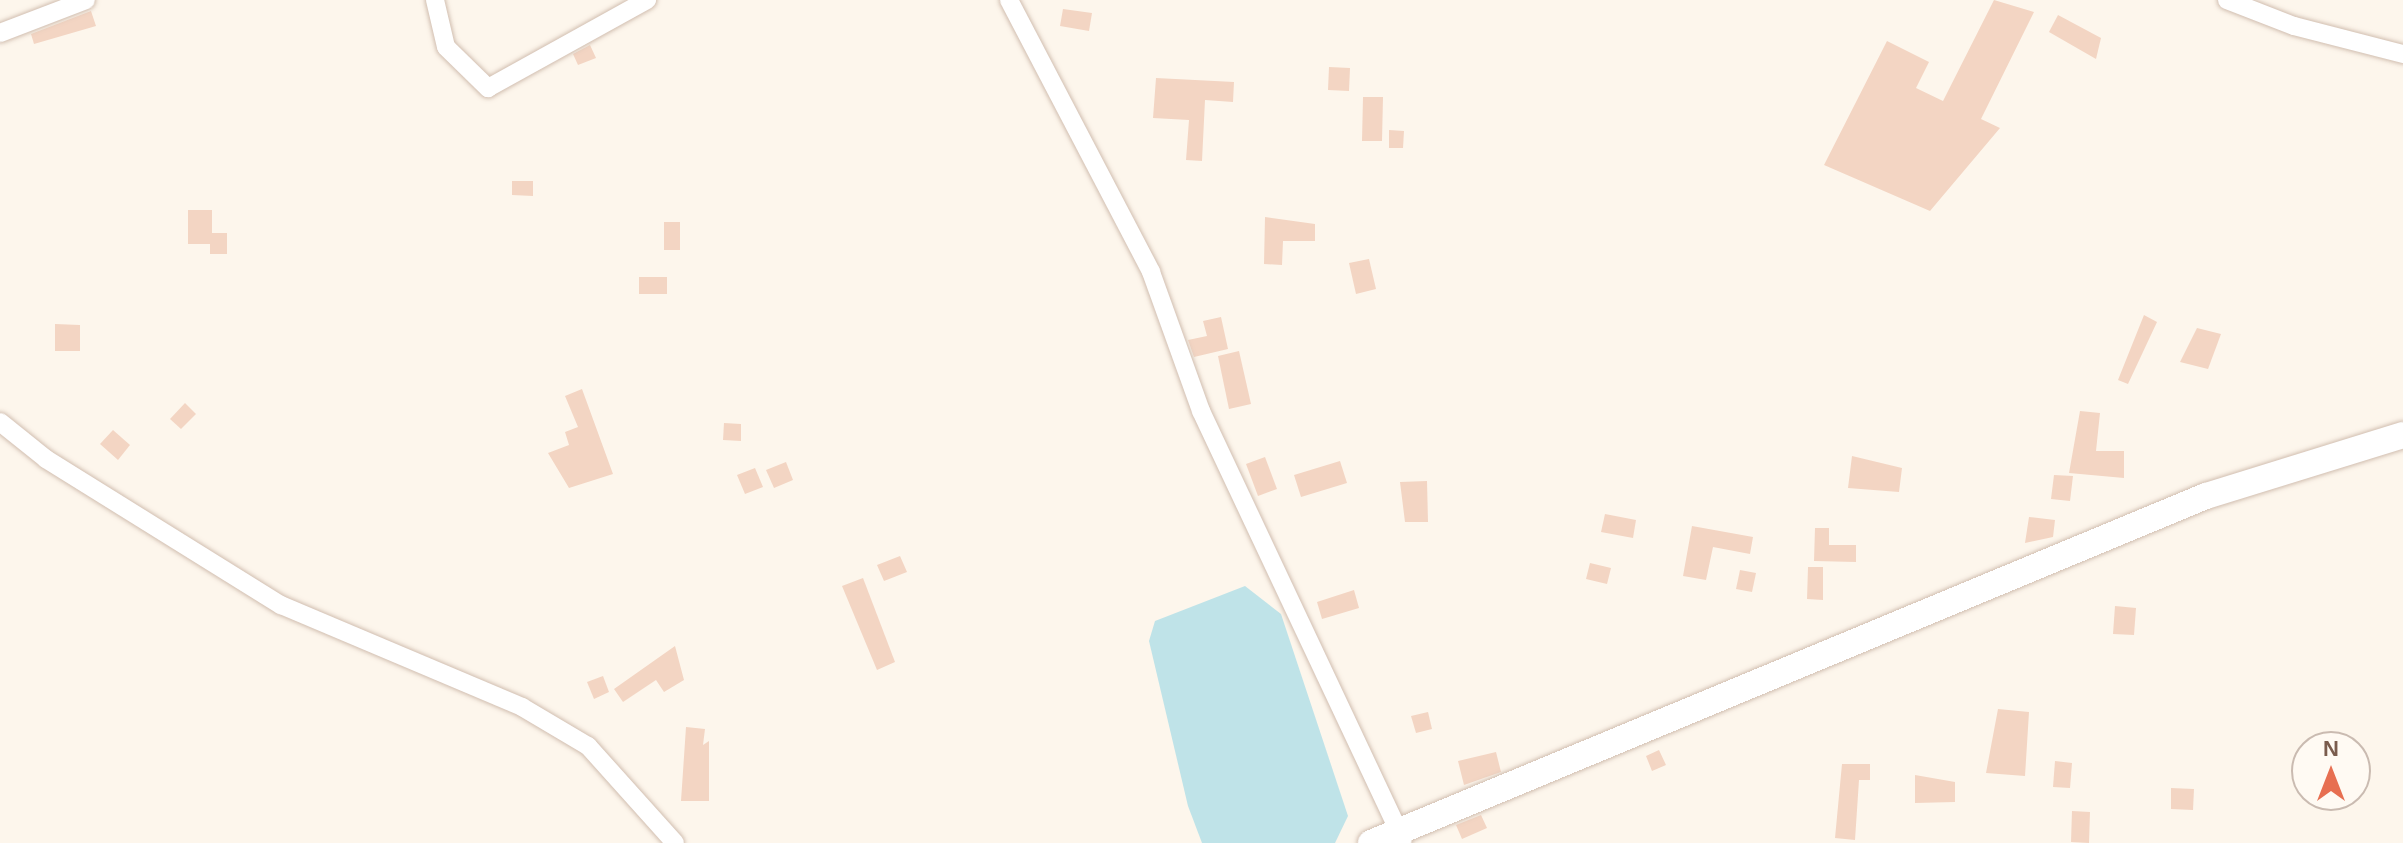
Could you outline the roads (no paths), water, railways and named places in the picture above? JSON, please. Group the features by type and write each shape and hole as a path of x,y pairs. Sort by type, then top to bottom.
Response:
{"street":[{"path":"0,33 86,0"},
{"path":"435,0 446,47 488,88 647,0"},
{"path":"1009,0 1151,272 1201,411 1402,837"},
{"path":"2227,0 2294,26 2403,54"},
{"path":"0,422 46,459 281,605 522,707 588,746 675,843"},
{"path":"1371,843 1402,837 2206,496 2403,435"}],"water":[{"path":"1245,586 1281,614 1348,816 1335,843 1202,843 1188,806 1149,641 1155,621"}]}
